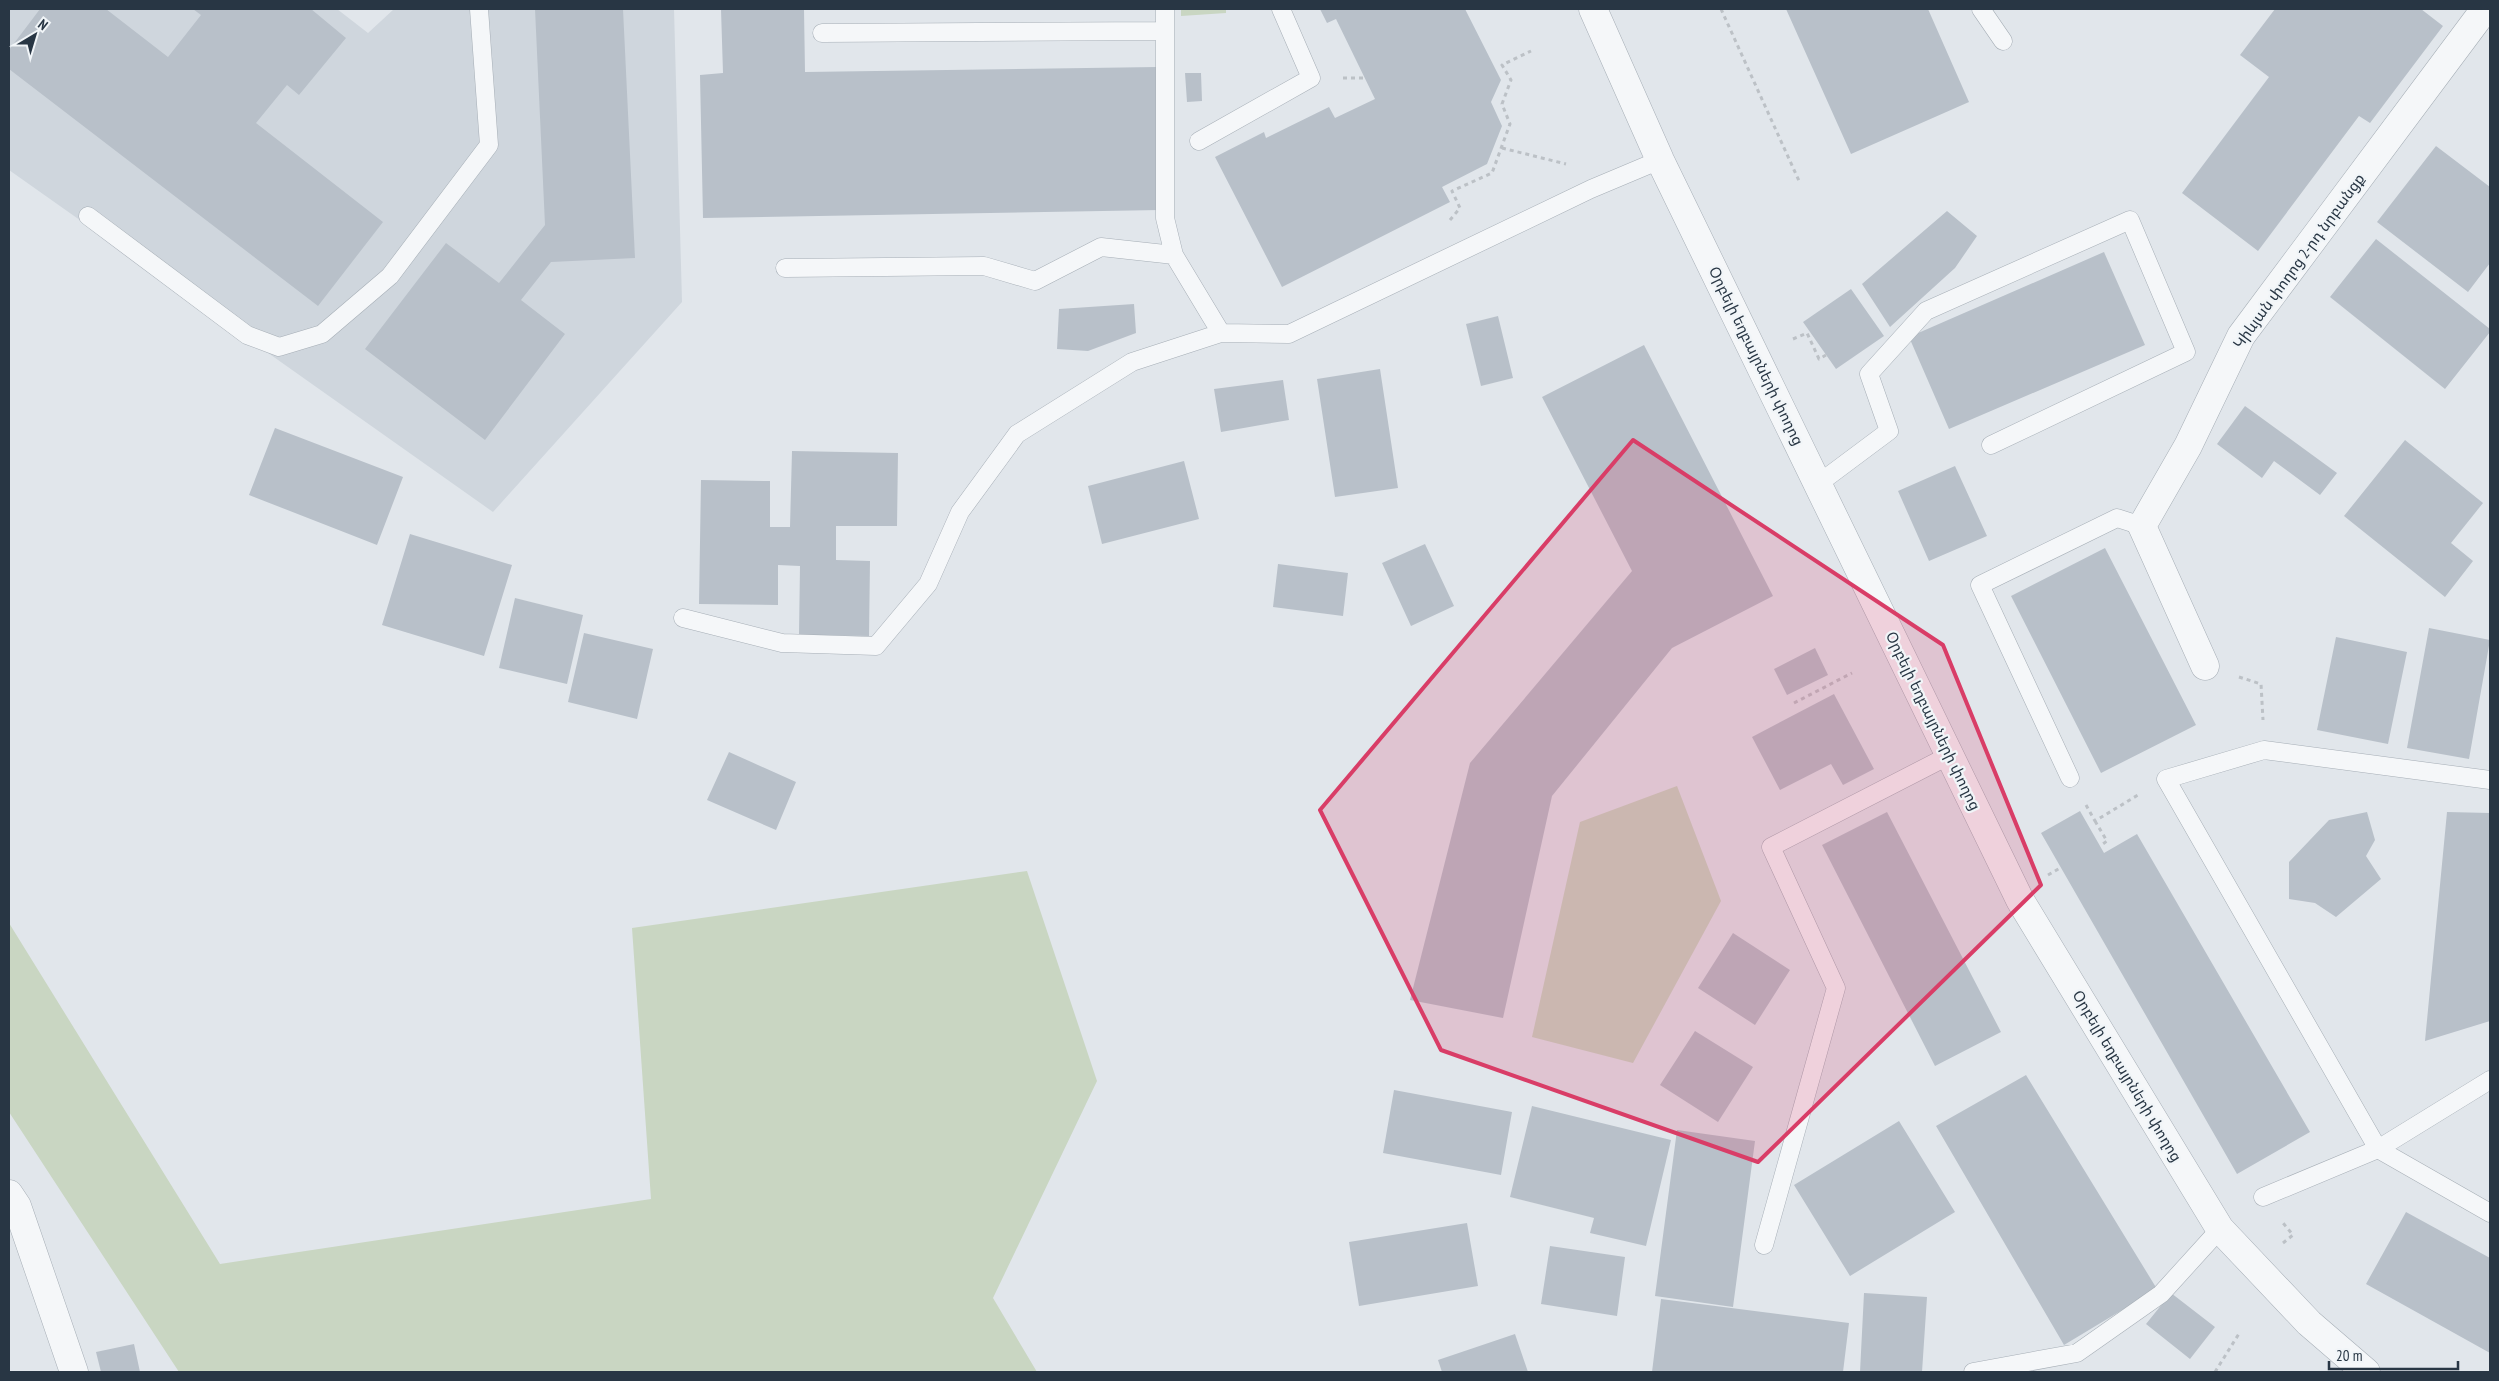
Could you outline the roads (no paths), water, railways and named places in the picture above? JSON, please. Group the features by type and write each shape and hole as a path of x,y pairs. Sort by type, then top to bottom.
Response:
{"street":[{"name":"Օրբելի եղբայրների փողոց","path":"1593,9 1660,160 2020,900 2220,1229 2309,1323 2366,1372"},
{"name":"Կիևյան փողոց 2-րդ նրբանցք","path":"2142,526 2188,446 2241,336 2485,9"},
{"path":"2142,526 2205,666"},
{"path":"9,1194 16,1206 74,1372"}],"lane":[{"path":"88,216 247,335 279,347 322,334 390,276 488,145 479,9"},
{"path":"1165,9 1165,218 1174,255 1221,333"},
{"path":"1199,142 1311,78 1281,9"},
{"path":"1981,9 2003,41"},
{"path":"822,33 1165,31"},
{"path":"683,618 782,643 876,646 928,584 960,512 1017,434 1132,362 1221,333 1289,334 1592,189 1660,160"},
{"path":"1818,484 1889,432 1869,374 1926,311 2130,220 2186,352 1990,445"},
{"path":"784,268 984,266 1035,281 1101,247 1174,255"},
{"path":"2070,778 1980,585 2117,518 2142,526"},
{"path":"2490,780 2264,750 2166,779 2378,1149 2490,1213"},
{"path":"1764,1245 1836,988 1771,847 1950,756"},
{"path":"2262,1197 2378,1149 2490,1080"},
{"path":"1973,1372 2077,1354 2161,1294 2220,1229"}]}
